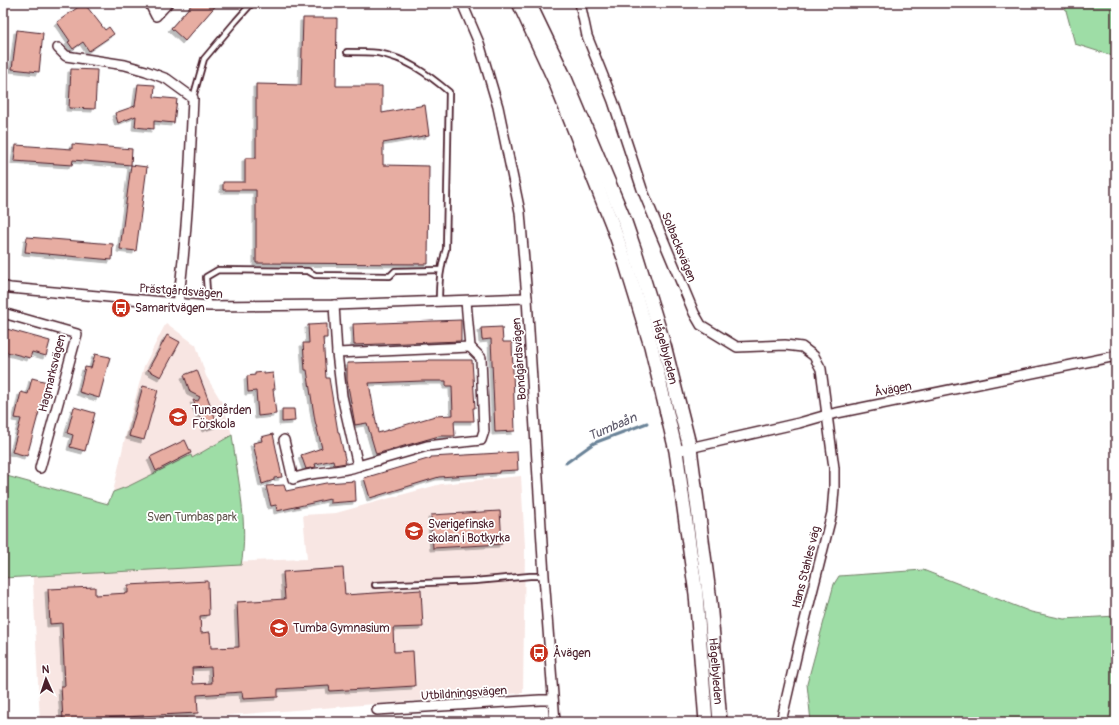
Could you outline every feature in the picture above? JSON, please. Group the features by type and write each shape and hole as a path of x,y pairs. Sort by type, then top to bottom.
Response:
{"main road":[{"name":"Hågelbyleden","path":"519,3 556,81 612,224 651,346 676,451 696,594 706,722"},
{"name":"Hågelbyleden","path":"529,3 564,76 624,219 664,345 690,448 710,601 720,722"}],"street":[{"path":"151,6 156,16 168,3"},
{"name":"Bondgårdsvägen","path":"462,3 479,43 498,107 520,212 555,722"},
{"name":"Solbacksvägen","path":"580,3 587,36 613,101 642,188 694,313 701,325 736,346 785,345 802,347 814,356 821,369 827,415"},
{"path":"58,48 66,56 125,65 146,71 167,79 193,98 184,259 178,304"},
{"name":"Prästgårdsvägen","path":"3,286 17,289 208,306 334,305 527,298"},
{"path":"284,440 293,479 301,475 347,470 427,446 481,440 484,431 481,358 470,347 466,301"},
{"path":"334,305 337,353 342,396 358,466"},
{"name":"Hagmarksvägen","path":"3,313 77,334 40,468"},
{"path":"337,353 470,347"},
{"name":"Åvägen","path":"676,451 799,423 827,415 1116,356"},
{"name":"Hans Stahles väg","path":"781,722 832,513 834,468 827,415"},
{"name":"Utbildningsvägen","path":"377,710 553,700"}],"lane":[{"path":"193,98 204,59 252,3"},
{"path":"347,52 378,53 398,58 415,66 449,92 446,249 440,270 439,302"},
{"path":"208,306 206,277 218,270 308,270 316,275 390,276 395,271 440,270"},
{"path":"374,585 475,581 544,576"}],"shaded area":[{"name":"Tunagården Förskola","path":"166,323 196,345 206,376 223,404 232,435 173,469 113,492 127,429 144,366"},
{"name":"Tumba Gymnasium","path":"521,476 525,547 523,693 136,722 40,722 32,562 197,563 307,559 303,515 336,513 441,484"}],"green space":[{"path":"1064,3 1116,3 1116,57 1075,44"},
{"name":"Sven Tumbas park","path":"232,435 243,517 244,533 241,565 3,578 3,475 108,504 113,492 129,486 191,455 192,458"},
{"path":"923,570 1031,612 1064,619 1116,616 1116,722 811,722 807,684 834,584 839,576"},
{"path":"187,718 187,722 149,722"}],"building":[{"path":"84,3 105,30 109,27 114,34 89,51 83,42 73,49 68,42 70,41 57,22"},
{"path":"193,3 218,3 185,41 171,28"},
{"path":"303,18 337,18 336,86 382,86 382,113 425,105 429,135 383,143 383,165 429,166 428,264 256,263 256,190 223,190 223,182 245,182 245,158 256,158 256,84 301,85"},
{"path":"17,30 43,33 39,72 12,69"},
{"path":"71,69 97,70 95,109 69,108"},
{"path":"138,84 155,85 154,97 177,99 174,123 154,121 154,129 135,127 136,116 118,123 115,113 135,106"},
{"path":"72,144 132,149 131,165 73,160 72,165 14,161 16,145 72,149"},
{"path":"131,165 147,167 136,251 120,249"},
{"path":"27,237 113,244 112,260 25,252"},
{"path":"461,320 461,341 354,345 353,324"},
{"path":"327,324 327,338 323,338 326,378 329,378 338,432 346,463 334,465 333,460 315,464 316,467 306,469 301,455 322,448 315,421 307,370 305,370 303,343 309,343 308,325"},
{"path":"502,327 503,342 512,342 515,431 495,432 491,339 482,340 481,328"},
{"path":"3,328 50,341 46,356 32,352 30,358 3,351 5,345 3,345"},
{"path":"167,335 180,342 161,377 148,370"},
{"path":"95,354 110,357 99,398 79,392 85,367 91,368"},
{"path":"472,360 475,408 473,408 474,421 454,421 455,436 439,436 376,454 367,423 355,425 347,380 347,363","holes":["446,381 446,386 452,386 453,415 435,416 378,433 369,383"]},
{"path":"197,370 218,425 205,429 193,400 198,401 200,397 190,392 184,375"},
{"path":"264,372 264,374 273,373 276,414 258,416 256,391 248,392 247,376"},
{"path":"32,378 47,382 27,456 12,452 21,419 15,418 21,392 28,394"},
{"path":"143,386 158,390 144,440 129,436"},
{"path":"74,407 95,413 85,451 70,447 73,435 67,433"},
{"path":"282,409 294,409 295,421 282,422"},
{"path":"273,434 282,477 274,478 274,480 262,484 253,443 262,441 261,437"},
{"path":"185,440 191,453 156,471 150,457"},
{"path":"517,452 518,470 499,471 499,473 439,477 370,498 364,478 431,457"},
{"path":"355,481 356,501 330,503 330,499 277,511 276,505 271,506 266,486 284,485 286,491 326,483"},
{"path":"500,511 502,544 433,548 431,515"},
{"path":"343,568 345,595 421,590 423,627 393,628 394,652 413,651 415,686 330,691 329,686 278,689 278,697 243,699 242,692 197,695 198,713 63,720 61,686 65,686 62,623 50,624 48,589 95,587 95,595 128,593 128,585 208,581 209,615 200,616 201,633 210,632 211,648 239,647 237,602 285,599 283,572","holes":["211,667 212,683 193,684 192,668"]}],"waterway":[{"name":"Tumbaån","path":"566,463 594,443 647,423"}],"place":[{"name":"Samaritvägen","path":"121,308"},
{"name":"Tunagården Förskola","path":"178,417"},
{"name":"Sverigefinska skolan i Botkyrka","path":"414,531"},
{"name":"Tumba Gymnasium","path":"279,628"},
{"name":"Åvägen","path":"539,653"}]}
